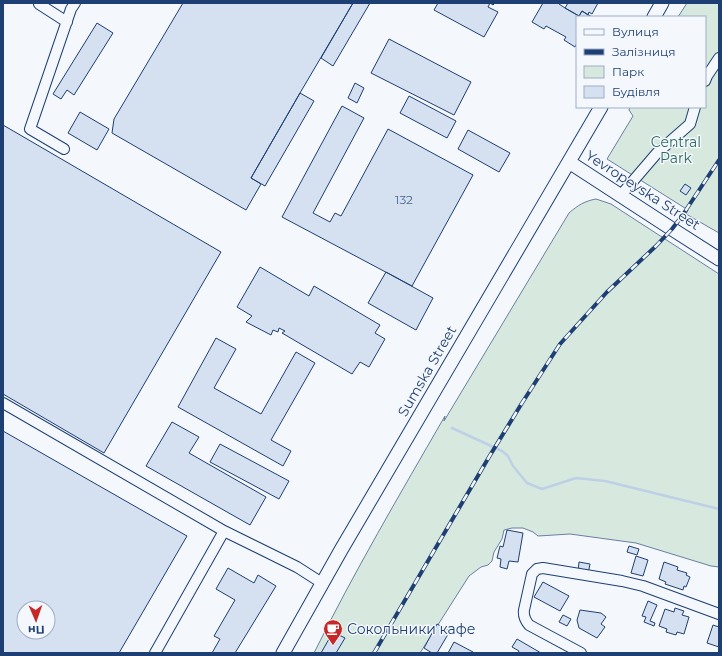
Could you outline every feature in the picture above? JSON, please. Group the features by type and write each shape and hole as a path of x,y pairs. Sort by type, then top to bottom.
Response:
{"main road":[{"path":"655,16 662,3"},
{"name":"Sumska Street","path":"283,653 322,583 600,108"},
{"name":"Yevropeyska Street","path":"569,162 719,259"}],"street":[{"path":"64,149 30,129 74,3"},
{"path":"39,4 67,22"},
{"path":"706,78 719,58"},
{"path":"620,195 658,152 690,124 695,108"},
{"path":"3,403 224,531 297,568 322,583"},
{"path":"155,653 224,531"},
{"path":"581,653 526,622 524,610 532,574 536,569 543,568 622,581 643,586 719,614"}],"green space":[{"name":"Central Park","path":"687,3 719,3 719,233 686,214 688,210 607,159 633,116 629,110 630,108 706,108 706,16 679,16"},
{"path":"596,199 611,204 719,274 719,567 711,566 636,543 570,534 538,536 523,528 512,528 504,530 502,539 494,552 492,561 469,576 420,653 314,653 361,563 445,416 444,421 569,213 582,204"}],"building":[{"path":"183,3 353,3 251,178 261,184 246,210 112,133 114,119"},
{"path":"353,3 370,3 333,66 321,58"},
{"path":"438,3 490,3 488,7 498,12 484,37 434,10"},
{"path":"543,3 560,3 559,4 579,16 576,16 575,47 564,40 566,37 546,26 544,29 532,22"},
{"path":"568,3 598,3 592,14 589,12 588,15 582,11 579,16 565,8"},
{"path":"582,11 590,16 579,16"},
{"path":"97,23 113,33 74,95 67,90 61,99 53,94"},
{"path":"389,39 471,82 454,115 371,73"},
{"path":"355,83 364,88 357,103 348,98"},
{"path":"300,93 314,101 265,186 251,178"},
{"path":"409,96 456,121 447,138 400,113"},
{"path":"342,106 364,118 313,213 330,222 335,213 341,216 388,129 473,175 412,286 282,217"},
{"path":"80,112 109,129 97,150 68,133"},
{"path":"3,125 221,252 104,453 3,394"},
{"path":"468,130 510,153 499,172 458,149"},
{"path":"685,184 691,188 686,195 680,191"},
{"path":"260,267 309,296 314,286 380,325 375,333 385,339 369,367 360,362 352,374 282,333 285,331 279,328 278,332 273,330 271,335 246,322 252,316 237,307"},
{"path":"386,272 433,298 416,330 368,303"},
{"path":"216,338 236,349 214,388 261,414 296,352 315,363 271,440 291,451 283,466 178,407"},
{"path":"172,422 199,437 189,453 266,497 250,525 146,466"},
{"path":"3,431 187,536 119,653 3,653"},
{"path":"220,444 289,481 279,499 210,462"},
{"path":"507,530 523,533 518,562 509,561 507,569 500,567 501,559 497,558 500,546 503,547"},
{"path":"629,546 639,549 637,555 627,552"},
{"path":"636,556 648,560 643,576 631,573"},
{"path":"579,562 590,564 588,574 578,572"},
{"path":"664,562 678,567 677,570 687,573 686,575 690,577 686,587 684,586 683,590 665,584 666,582 659,579"},
{"path":"228,568 254,583 258,575 276,586 235,653 212,653 220,639 214,636 235,600 216,589"},
{"path":"543,582 569,596 560,611 534,597"},
{"path":"648,601 657,605 650,621 655,623 654,626 644,622 646,617 642,616"},
{"path":"675,608 684,611 682,615 689,617 684,634 677,632 676,635 666,632 667,629 659,626 665,609 674,612"},
{"path":"580,610 601,613 606,617 601,624 605,627 597,638 579,628 577,620"},
{"path":"563,615 571,619 567,626 559,622"},
{"path":"437,624 450,631 437,653 432,653 424,648"},
{"path":"713,625 719,627 719,647 707,643"},
{"name":"Сокольники кафе","path":"333,632 345,638 336,653 321,653"},
{"path":"517,639 541,653 518,653 519,651 512,647"},
{"path":"454,642 473,652 473,653 448,653"}],"waterway":[{"path":"452,428 502,451 508,456 513,466 527,483 542,489 576,478 605,481 719,509"}],"railway":[{"path":"374,653 489,457 560,344 607,292 672,229 719,160"}],"place":[{"name":"Сокольники кафе","path":"333,646"}]}
